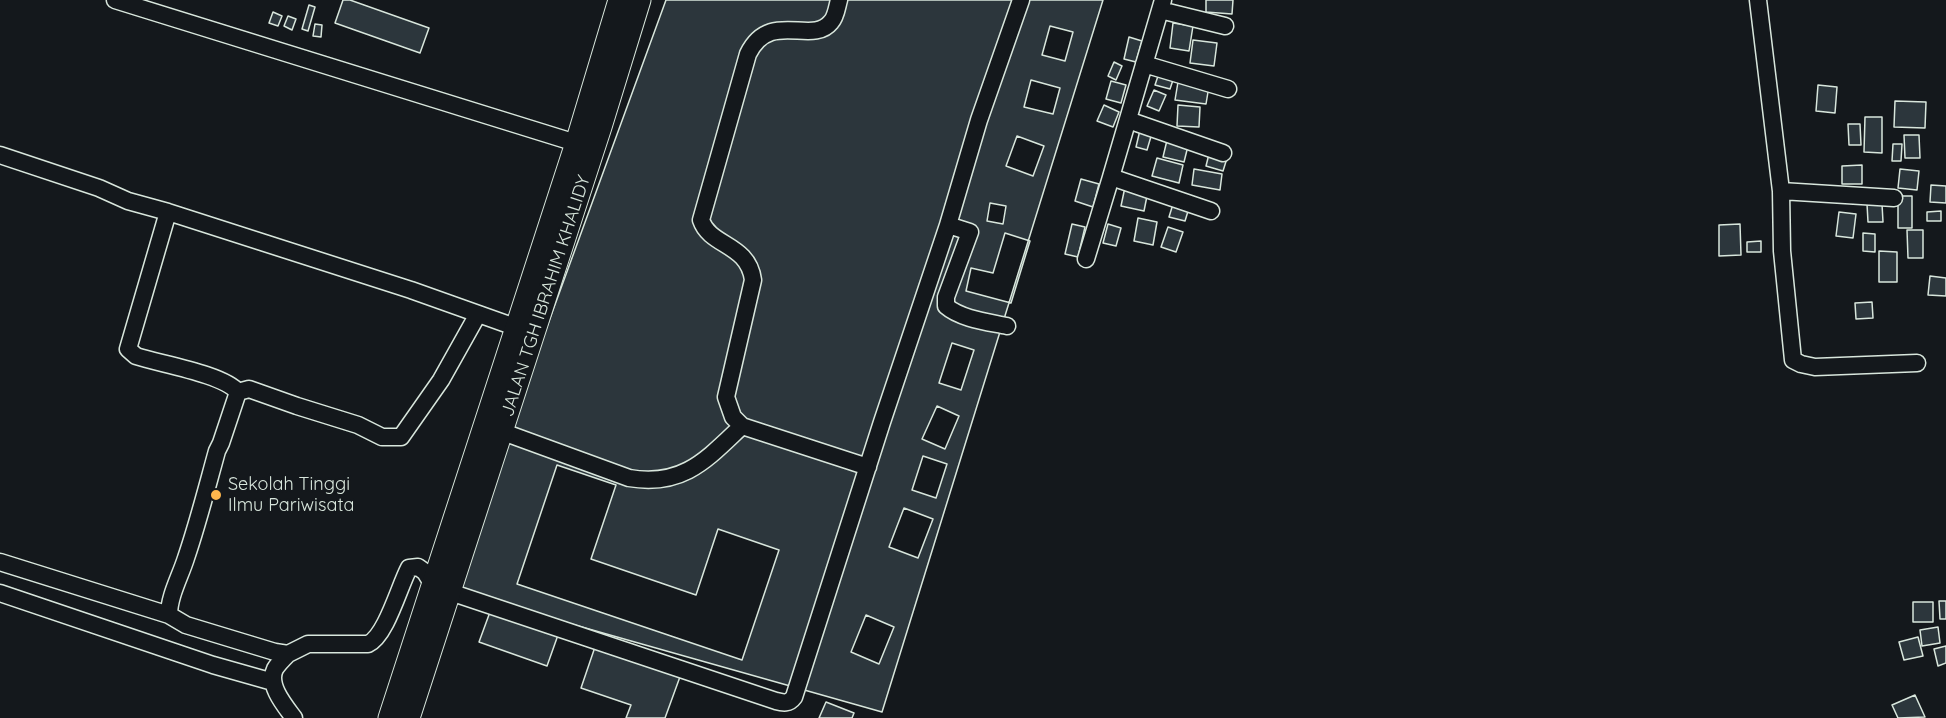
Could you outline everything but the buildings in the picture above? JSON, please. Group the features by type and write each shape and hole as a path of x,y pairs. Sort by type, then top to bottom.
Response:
{"main road":[{"name":"JALAN TGH IBRAHIM KHALIDY","path":"442,589 515,327 576,143 619,0"},
{"name":"JALAN TGH IBRAHIM KHALIDY","path":"442,589 502,432 640,0"},
{"path":"389,718 442,589"},
{"path":"409,718 442,589"}],"street":[{"path":"115,0 576,143"},
{"path":"839,0 833,20 826,26 817,30 777,30 760,36 754,42 748,54 701,220 706,229 746,258 752,267 753,280 726,397 733,417 742,426 868,467"},
{"path":"294,718 283,705 273,682 274,670 288,654 308,644 368,644 375,641 382,632 400,584 409,568 418,567 442,589 776,702 788,702 794,697 948,225 979,120 1021,0"},
{"path":"1758,0 1781,192 1782,251 1794,362 1815,366 1917,363"},
{"path":"1086,259 1161,5 1225,26"},
{"path":"1144,64 1228,89"},
{"path":"1128,120 1223,153"},
{"path":"0,155 99,188 128,201 376,279 515,327"},
{"path":"1111,177 1211,211"},
{"path":"1781,192 1894,198"},
{"path":"168,212 128,349 136,356 211,377 233,386 238,392"},
{"path":"948,225 970,232 946,297 946,306 952,311 1007,326"},
{"path":"238,392 249,389 358,425 382,437 401,437 441,380 477,314"},
{"path":"169,615 169,604 238,392"},
{"path":"502,432 629,478 649,482 683,473 699,465 742,426"},
{"path":"0,562 169,615 186,625 288,654"},
{"path":"0,593 213,665 273,682"}],"place":[{"name":"Sekolah Tinggi Ilmu Pariwisata","path":"216,495"}]}
